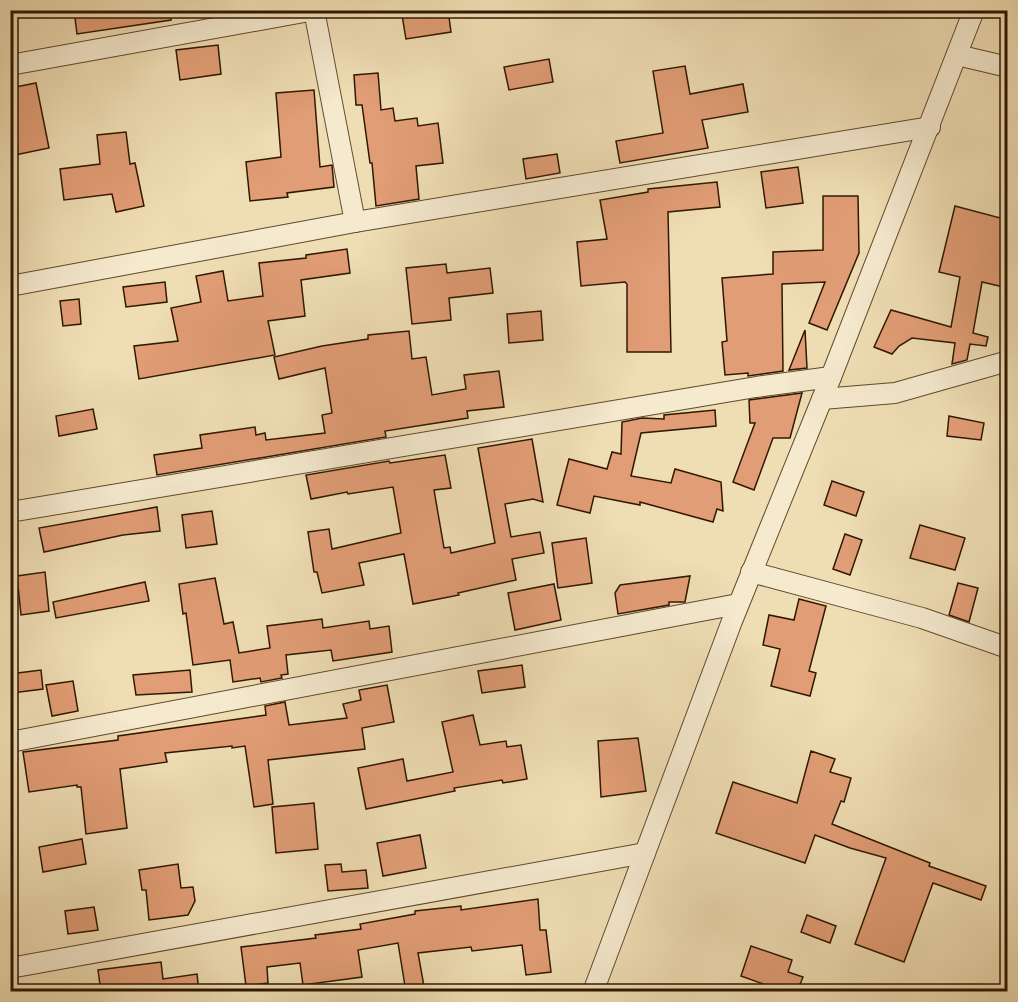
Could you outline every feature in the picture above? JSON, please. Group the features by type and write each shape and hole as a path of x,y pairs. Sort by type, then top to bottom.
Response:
{"street":[{"path":"593,992 738,604 831,377 974,10"},
{"path":"10,65 314,11 355,222"},
{"path":"957,54 1008,67"},
{"path":"10,286 355,222 930,127"},
{"path":"822,399 895,393 1008,361"},
{"path":"10,512 756,387 831,377"},
{"path":"751,572 922,618 1008,648"},
{"path":"10,742 738,604"},
{"path":"10,968 645,853"}],"building":[{"path":"74,10 171,10 171,20 77,34"},
{"path":"431,10 448,10 451,32 406,39 402,15"},
{"path":"218,45 221,74 180,80 176,50"},
{"path":"549,59 553,82 509,90 504,67"},
{"path":"685,66 690,94 743,84 748,112 702,120 708,148 620,163 616,141 663,133 653,71"},
{"path":"378,73 381,110 393,108 395,121 417,118 418,126 438,123 443,163 416,166 419,199 376,206 372,163 370,163 362,105 356,105 354,75"},
{"path":"36,83 49,148 10,156 10,88"},
{"path":"314,90 320,167 332,165 334,187 287,193 288,197 250,201 246,162 281,157 276,93"},
{"path":"126,132 130,164 135,163 144,206 116,212 112,194 64,200 60,169 100,164 97,135"},
{"path":"557,154 560,173 526,179 523,159"},
{"path":"798,167 803,203 766,208 761,172"},
{"path":"717,182 720,207 668,212 671,352 627,352 627,284 625,282 581,286 577,242 607,239 600,200 648,192 648,189"},
{"path":"823,196 858,196 859,253 827,330 809,323 825,282 782,284 783,371 748,376 748,373 725,375 722,342 727,341 722,278 773,274 773,252 823,250"},
{"path":"955,206 1008,220 1008,288 982,282 973,333 988,337 986,346 970,344 967,360 952,364 955,343 912,338 899,346 892,354 874,347 891,310 951,327 960,277 939,272"},
{"path":"347,249 350,273 301,280 305,316 268,321 275,355 139,379 134,346 178,341 171,308 201,302 196,276 223,271 228,301 263,296 259,263 306,258 306,255"},
{"path":"446,264 447,273 490,268 493,293 449,298 451,320 412,324 406,268"},
{"path":"165,282 167,302 126,307 123,287"},
{"path":"79,299 81,324 63,326 60,301"},
{"path":"541,311 543,340 509,343 507,314"},
{"path":"805,330 807,368 789,370"},
{"path":"409,331 412,359 426,357 432,395 466,389 464,375 499,371 504,407 467,411 468,418 385,431 386,437 157,475 154,455 202,448 200,435 255,427 256,435 265,433 266,440 325,433 322,415 332,413 325,368 279,379 274,357 368,339 368,335"},
{"path":"802,393 790,438 773,438 754,490 733,482 755,423 750,423 749,400"},
{"path":"93,409 97,429 59,436 56,416"},
{"path":"715,410 716,426 641,433 631,476 671,483 675,469 721,482 723,511 717,509 713,522 640,502 640,505 594,496 590,513 557,505 569,459 607,469 612,452 621,454 622,422 642,418 664,419 664,415"},
{"path":"949,416 984,423 981,440 947,436"},
{"path":"532,439 543,502 533,499 505,504 511,537 540,532 544,553 512,559 516,580 413,604 404,554 359,563 364,585 322,593 317,572 314,572 308,532 329,529 332,549 401,533 393,487 311,499 306,475 389,461 390,463 445,455 451,488 434,490 444,548 450,547 451,553 495,543 478,448"},
{"path":"832,481 864,492 856,516 824,505"},
{"path":"157,507 160,531 123,535 44,552 39,528"},
{"path":"212,511 217,544 186,548 182,515"},
{"path":"920,525 965,538 955,570 910,558"},
{"path":"845,534 862,540 850,575 833,569"},
{"path":"586,538 592,583 558,588 552,543"},
{"path":"45,572 49,611 21,615 17,576"},
{"path":"690,576 685,602 669,602 669,605 618,614 615,593 620,585"},
{"path":"215,578 224,624 233,622 239,653 270,648 267,626 322,619 323,628 369,621 370,629 389,626 392,652 333,661 331,650 286,655 288,674 281,675 282,678 261,682 260,678 233,682 230,660 193,665 186,613 183,614 179,584"},
{"path":"145,582 149,601 56,618 53,602"},
{"path":"958,583 978,588 969,622 949,615"},
{"path":"554,584 561,620 515,630 508,593"},
{"path":"799,599 826,606 809,671 816,673 810,696 771,686 780,649 763,645 769,615 794,620"},
{"path":"522,665 525,687 482,693 478,671"},
{"path":"41,670 43,689 12,693 10,674"},
{"path":"190,670 192,692 136,695 133,675"},
{"path":"73,681 78,711 52,716 46,685"},
{"path":"387,685 394,722 362,728 365,749 268,760 273,804 254,807 245,746 165,753 167,762 120,769 127,828 86,834 81,787 77,785 29,792 23,752 118,740 118,736 266,715 265,706 285,702 289,725 347,718 343,704 361,700 359,690"},
{"path":"473,715 480,745 506,741 507,747 521,745 527,779 503,783 502,780 454,788 455,791 366,809 358,768 403,759 407,781 453,772 442,722"},
{"path":"638,738 646,791 601,797 598,741"},
{"path":"811,751 835,759 830,772 851,778 844,802 841,801 832,824 930,863 929,866 986,886 981,900 933,883 904,962 855,944 886,858 815,835 805,863 716,833 733,782 797,803"},
{"path":"314,803 318,849 276,853 272,807"},
{"path":"420,835 426,868 383,876 377,843"},
{"path":"82,839 86,864 43,872 39,847"},
{"path":"178,864 181,888 193,887 195,901 188,915 149,920 146,890 142,890 139,870"},
{"path":"341,864 342,872 366,870 368,888 328,891 325,865"},
{"path":"538,899 540,930 546,930 551,972 526,975 522,945 472,951 471,947 418,953 425,992 406,992 398,943 358,950 362,977 303,985 300,963 267,967 268,983 246,986 241,947 316,938 315,935 361,929 360,924 415,914 415,911 461,906 461,910"},
{"path":"94,907 98,930 68,934 65,911"},
{"path":"807,915 836,926 830,943 801,932"},
{"path":"751,946 792,960 788,972 803,977 797,992 786,992 741,976"},
{"path":"161,962 163,979 197,974 199,992 101,992 98,970"}]}
